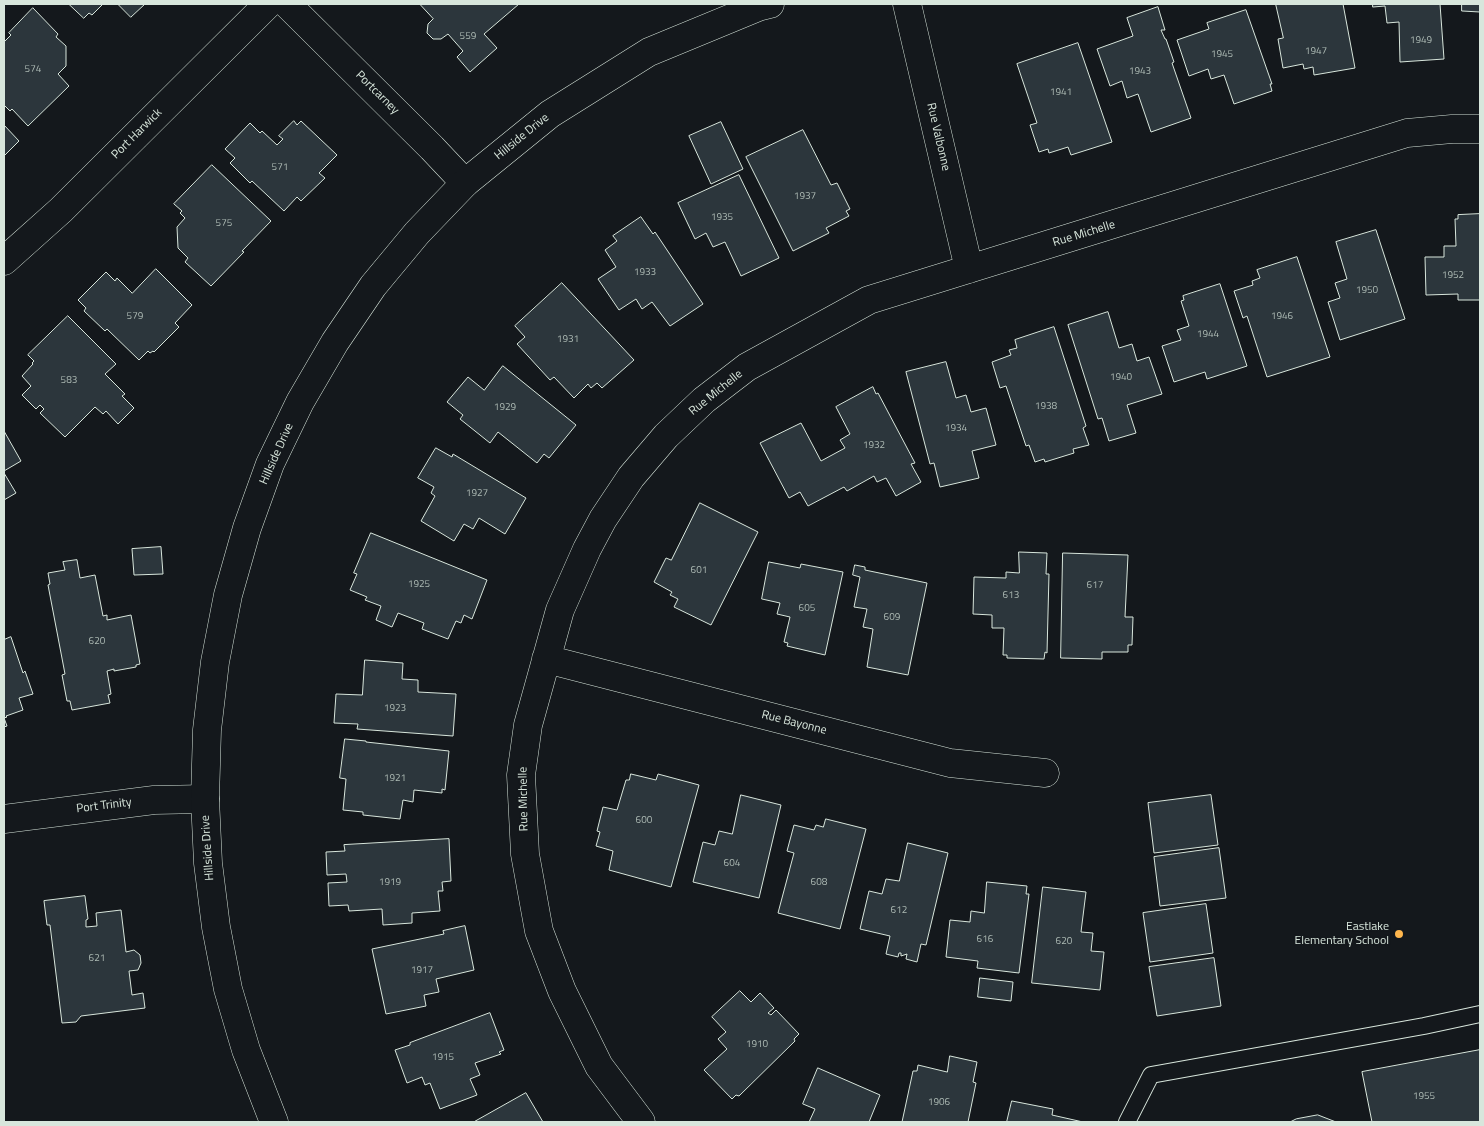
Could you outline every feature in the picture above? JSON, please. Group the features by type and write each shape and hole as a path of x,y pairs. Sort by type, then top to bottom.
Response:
{"street":[{"name":"Port Harwick","path":"4,260 50,220 268,4"},
{"name":"Portcarney","path":"287,4 465,183"},
{"name":"Hillside Drive","path":"274,1122 246,1050 228,989 216,927 208,863 205,799 207,730 214,662 228,595 247,528 270,464 300,402 335,342 373,286 417,232 465,183 550,114 649,52 758,7 770,4"},
{"name":"Rue Valbonne","path":"907,4 969,269"},
{"name":"Rue Michelle","path":"641,1122 599,1066 562,991 539,931 525,854 521,775 528,725 560,610 580,564 603,519 631,477 666,436 704,400 747,367 870,300 1407,133 1452,129 1480,129"},
{"name":"Rue Bayonne","path":"546,659 950,764 1045,773"},
{"name":"Port Trinity","path":"4,818 154,800 205,799"}],"lane":[{"path":"1127,1122 1151,1075 1424,1026 1480,1014"}],"building":[{"path":"69,4 103,4 92,15 89,13 84,18"},
{"path":"118,4 145,4 131,17"},
{"path":"420,4 519,4 484,34 497,48 470,72 457,57 463,51 448,34 441,39 433,39 427,33 428,24 433,19"},
{"path":"1276,4 1343,4 1355,68 1314,75 1313,67 1304,69 1303,64 1283,68 1278,39 1283,38"},
{"path":"1373,4 1440,4 1444,59 1400,62 1399,22 1387,23 1385,6 1373,7"},
{"path":"1462,4 1480,4 1480,12 1462,11"},
{"path":"1158,7 1165,30 1161,30 1174,62 1172,63 1191,118 1151,132 1138,94 1127,98 1122,81 1110,86 1097,49 1133,36 1127,18"},
{"path":"33,8 58,34 56,37 66,46 66,66 58,74 69,86 28,126 12,109 10,111 4,105 4,42 11,35 9,33"},
{"path":"1246,10 1272,84 1270,84 1272,91 1234,104 1224,75 1211,79 1208,69 1189,76 1177,40 1209,29 1207,23"},
{"path":"1078,43 1112,142 1071,155 1068,147 1049,153 1048,149 1039,152 1030,125 1037,123 1017,64"},
{"path":"294,121 297,125 301,121 337,155 319,173 325,178 301,201 297,197 284,211 252,181 250,183 230,163 235,158 225,149 250,123 277,145 283,139 279,136"},
{"path":"721,122 743,169 711,184 689,136"},
{"path":"4,125 19,141 4,156"},
{"path":"803,130 831,185 837,183 850,209 846,211 849,216 826,228 829,233 793,251 746,157"},
{"path":"212,165 271,221 211,286 185,262 188,258 178,248 177,227 185,218 180,213 182,211 174,204"},
{"path":"739,175 779,258 741,276 725,242 713,247 706,233 695,239 678,203"},
{"path":"1480,214 1480,300 1458,300 1458,294 1426,295 1425,257 1444,257 1444,246 1456,246 1455,219 1458,219 1458,215"},
{"path":"641,217 653,234 655,232 703,304 670,326 652,302 642,309 636,299 619,310 598,279 616,267 605,250 617,241 613,236"},
{"path":"1376,230 1405,319 1340,340 1328,302 1340,298 1335,283 1347,279 1336,242"},
{"path":"1297,257 1330,357 1267,377 1247,316 1243,318 1234,291 1253,285 1252,281 1260,278 1257,270"},
{"path":"156,269 192,305 175,323 179,327 154,352 150,353 148,351 139,360 107,329 105,331 84,311 86,308 78,300 106,272 115,281 117,278 132,293"},
{"path":"562,283 634,360 602,388 597,383 591,388 588,384 574,398 554,377 550,380 517,344 525,337 515,326"},
{"path":"1220,284 1247,366 1207,379 1205,372 1174,382 1162,346 1181,340 1177,330 1189,326 1181,301 1184,300 1183,296"},
{"path":"1108,312 1119,348 1132,344 1137,361 1149,357 1162,394 1127,405 1136,433 1109,441 1102,418 1098,419 1068,325"},
{"path":"68,316 116,364 105,374 125,394 122,396 134,408 118,424 106,411 103,414 95,407 65,437 40,413 44,409 40,405 36,409 22,395 31,386 22,376 34,361 28,355"},
{"path":"1054,327 1086,426 1083,428 1089,445 1073,449 1074,453 1045,462 1044,459 1035,462 1029,445 1026,446 1006,386 1000,388 992,362 1011,355 1009,350 1017,348 1015,340"},
{"path":"946,362 956,398 966,395 971,412 986,408 996,445 972,451 979,478 940,487 934,463 930,464 906,372"},
{"path":"503,366 576,425 549,458 544,454 537,463 498,432 490,443 460,419 463,415 447,402 468,377 484,390"},
{"path":"873,387 915,463 911,464 921,482 896,496 886,478 877,482 874,476 847,491 844,487 808,506 800,492 789,498 760,443 801,423 821,461 845,448 840,440 850,434 836,407"},
{"path":"4,431 21,461 4,471"},
{"path":"436,448 452,457 453,454 526,498 505,534 479,518 473,529 464,524 454,541 421,521 435,496 431,493 434,487 418,478"},
{"path":"4,473 16,493 4,500"},
{"path":"700,503 758,532 711,625 674,607 678,599 670,595 672,592 654,582 666,558 671,560"},
{"path":"371,533 487,580 472,619 464,615 461,623 456,621 448,639 422,629 424,623 398,613 392,627 376,620 381,606 365,600 367,597 350,590 357,574 354,573"},
{"path":"161,547 163,574 134,575 132,549"},
{"path":"1019,552 1047,553 1046,574 1049,574 1047,653 1045,652 1044,659 1007,658 1007,655 1003,655 1004,628 992,628 992,615 973,614 974,577 1006,578 1006,572 1019,573"},
{"path":"1063,553 1128,555 1125,617 1133,617 1132,645 1128,645 1128,652 1102,652 1102,659 1061,658"},
{"path":"77,560 80,578 95,575 103,616 107,615 107,620 131,615 140,664 136,665 136,667 107,671 111,694 108,695 110,703 72,710 70,701 67,701 62,675 65,674 48,585 50,584 48,573 65,570 63,562"},
{"path":"769,562 800,568 801,564 843,572 825,655 787,646 788,643 784,642 790,617 777,614 780,603 762,599"},
{"path":"855,565 865,567 865,570 927,583 908,675 867,667 873,629 863,627 867,609 854,607 860,577 853,575"},
{"path":"11,637 23,673 25,671 33,694 19,698 23,710 4,718 4,640"},
{"path":"365,660 403,663 402,679 418,680 418,692 456,694 453,736 357,729 358,724 334,723 336,694 362,695"},
{"path":"345,739 449,751 445,790 442,789 442,793 414,790 413,802 403,800 400,819 363,815 363,812 343,810 346,779 340,778"},
{"path":"631,774 656,780 658,774 699,785 671,887 609,870 613,851 596,846 600,832 597,831 603,807 617,810 626,780 629,780"},
{"path":"741,795 781,805 759,898 693,882 703,842 715,845 719,831 732,834"},
{"path":"1211,795 1218,845 1154,853 1148,803"},
{"path":"826,819 866,829 840,929 778,913 794,853 787,851 794,825 814,830 816,825 823,827"},
{"path":"449,839 451,881 442,882 443,891 438,891 440,911 412,913 412,923 383,925 382,909 349,911 348,905 329,906 328,883 347,882 346,874 327,875 326,852 345,851 344,845"},
{"path":"908,843 948,853 926,945 921,944 917,962 906,959 907,954 901,956 901,953 899,953 898,957 886,954 890,936 860,929 869,891 882,894 886,879 899,881"},
{"path":"1219,848 1226,898 1160,906 1154,857"},
{"path":"987,882 1027,886 1026,894 1029,894 1019,973 977,968 978,961 946,957 950,920 970,922 971,911 984,913"},
{"path":"1043,887 1086,892 1081,932 1093,933 1091,951 1104,952 1100,990 1032,983"},
{"path":"85,896 88,919 86,920 86,927 97,926 96,913 121,910 126,952 134,950 140,955 141,963 138,970 129,971 132,995 143,993 145,1008 81,1016 76,1022 62,1023 50,925 47,925 44,901"},
{"path":"1206,904 1213,953 1150,962 1143,913"},
{"path":"465,926 474,970 436,979 439,992 424,995 426,1006 386,1014 372,949 444,934 443,931"},
{"path":"1214,958 1221,1006 1157,1016 1149,967"},
{"path":"980,978 1013,982 1011,1001 978,997"},
{"path":"740,991 751,1002 760,993 774,1008 768,1013 771,1015 776,1010 799,1034 794,1039 795,1041 739,1096 736,1095 732,1099 704,1070 727,1049 718,1039 726,1032 712,1017"},
{"path":"490,1013 504,1050 499,1052 501,1054 475,1063 480,1075 470,1079 477,1095 440,1109 430,1083 425,1085 422,1077 407,1083 395,1050"},
{"path":"1480,1050 1480,1122 1372,1122 1362,1072"},
{"path":"950,1056 977,1062 973,1082 976,1083 968,1122 902,1122 913,1071 917,1071 918,1065 947,1072"},
{"path":"818,1068 880,1095 869,1122 809,1122 815,1109 803,1104"},
{"path":"526,1093 543,1122 474,1122"},
{"path":"1012,1101 1053,1109 1052,1115 1083,1122 1007,1122"},
{"path":"1318,1115 1336,1122 1290,1122 1296,1119"}],"place":[{"name":"Eastlake Elementary School","path":"1399,934"}]}
